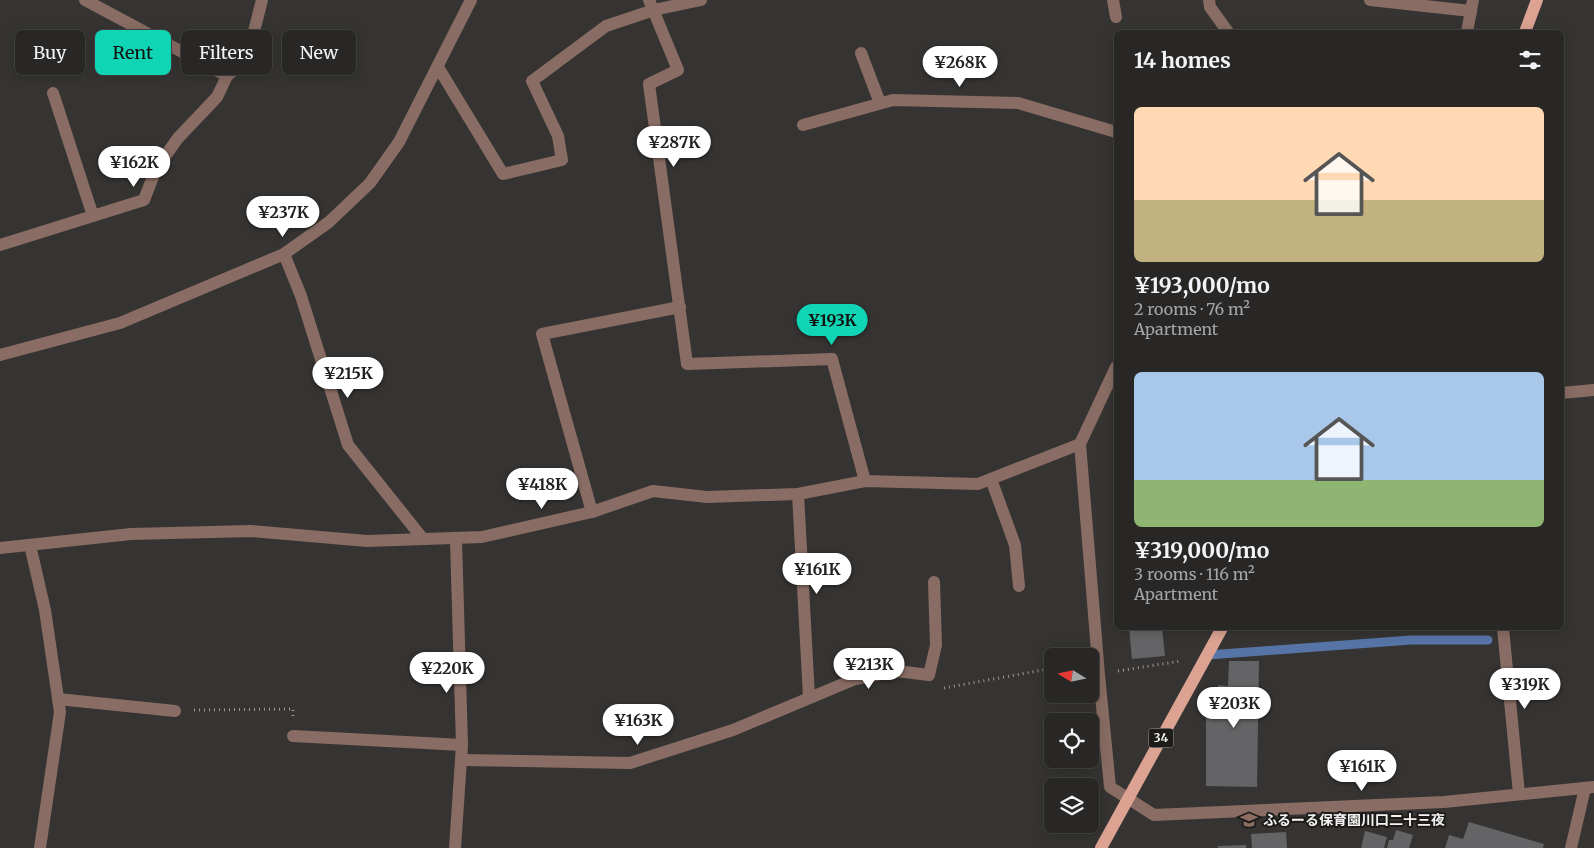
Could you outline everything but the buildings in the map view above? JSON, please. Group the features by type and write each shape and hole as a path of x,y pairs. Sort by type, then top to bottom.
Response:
{"main road":[{"path":"1526,30 1537,0"},
{"name":"34","path":"1101,848 1221,630"}],"street":[{"path":"85,0 227,76"},
{"path":"0,245 144,200 156,169 178,138 217,97 227,76 247,60 262,0"},
{"path":"0,355 120,323 284,254 329,222 370,183 399,142 471,0"},
{"path":"438,68 503,174 562,160 558,136 532,81 606,26 652,5 701,0"},
{"path":"1112,0 1116,17"},
{"path":"1209,0 1210,7 1227,30"},
{"path":"1370,0 1472,6 1467,30"},
{"path":"652,5 678,70 649,84 687,364 832,360 865,481"},
{"path":"861,53 880,103"},
{"path":"54,93 93,216"},
{"path":"803,125 893,100 1018,103 1114,131"},
{"path":"284,254 301,296 348,444 423,539"},
{"path":"592,512 542,334 680,307"},
{"path":"1097,648 1080,444 1114,371"},
{"path":"1564,393 1594,390"},
{"path":"0,548 131,534 251,531 368,541 456,540 482,537 592,512 653,491 707,497 798,494 865,481 978,484 1080,444"},
{"path":"991,479 1015,545 1019,586"},
{"path":"798,494 809,697"},
{"path":"455,848 462,745 456,540"},
{"path":"30,545 45,610 60,712 40,848"},
{"path":"461,760 630,763 733,730 855,679 897,671 929,675 936,645 934,582"},
{"path":"1503,630 1519,794"},
{"path":"1099,675 1110,787 1154,815 1444,802 1590,787 1571,847"},
{"path":"58,699 175,711"},
{"path":"293,736 462,745"}],"path":[{"path":"1099,675 1208,655"},
{"path":"929,675 943,688 1044,670"},
{"path":"175,711 292,709 293,736"}],"waterway":[{"path":"1208,655 1411,640 1488,640"}],"place":[{"name":"ふるーる保育園川口二十三夜","path":"1249,820"}]}
